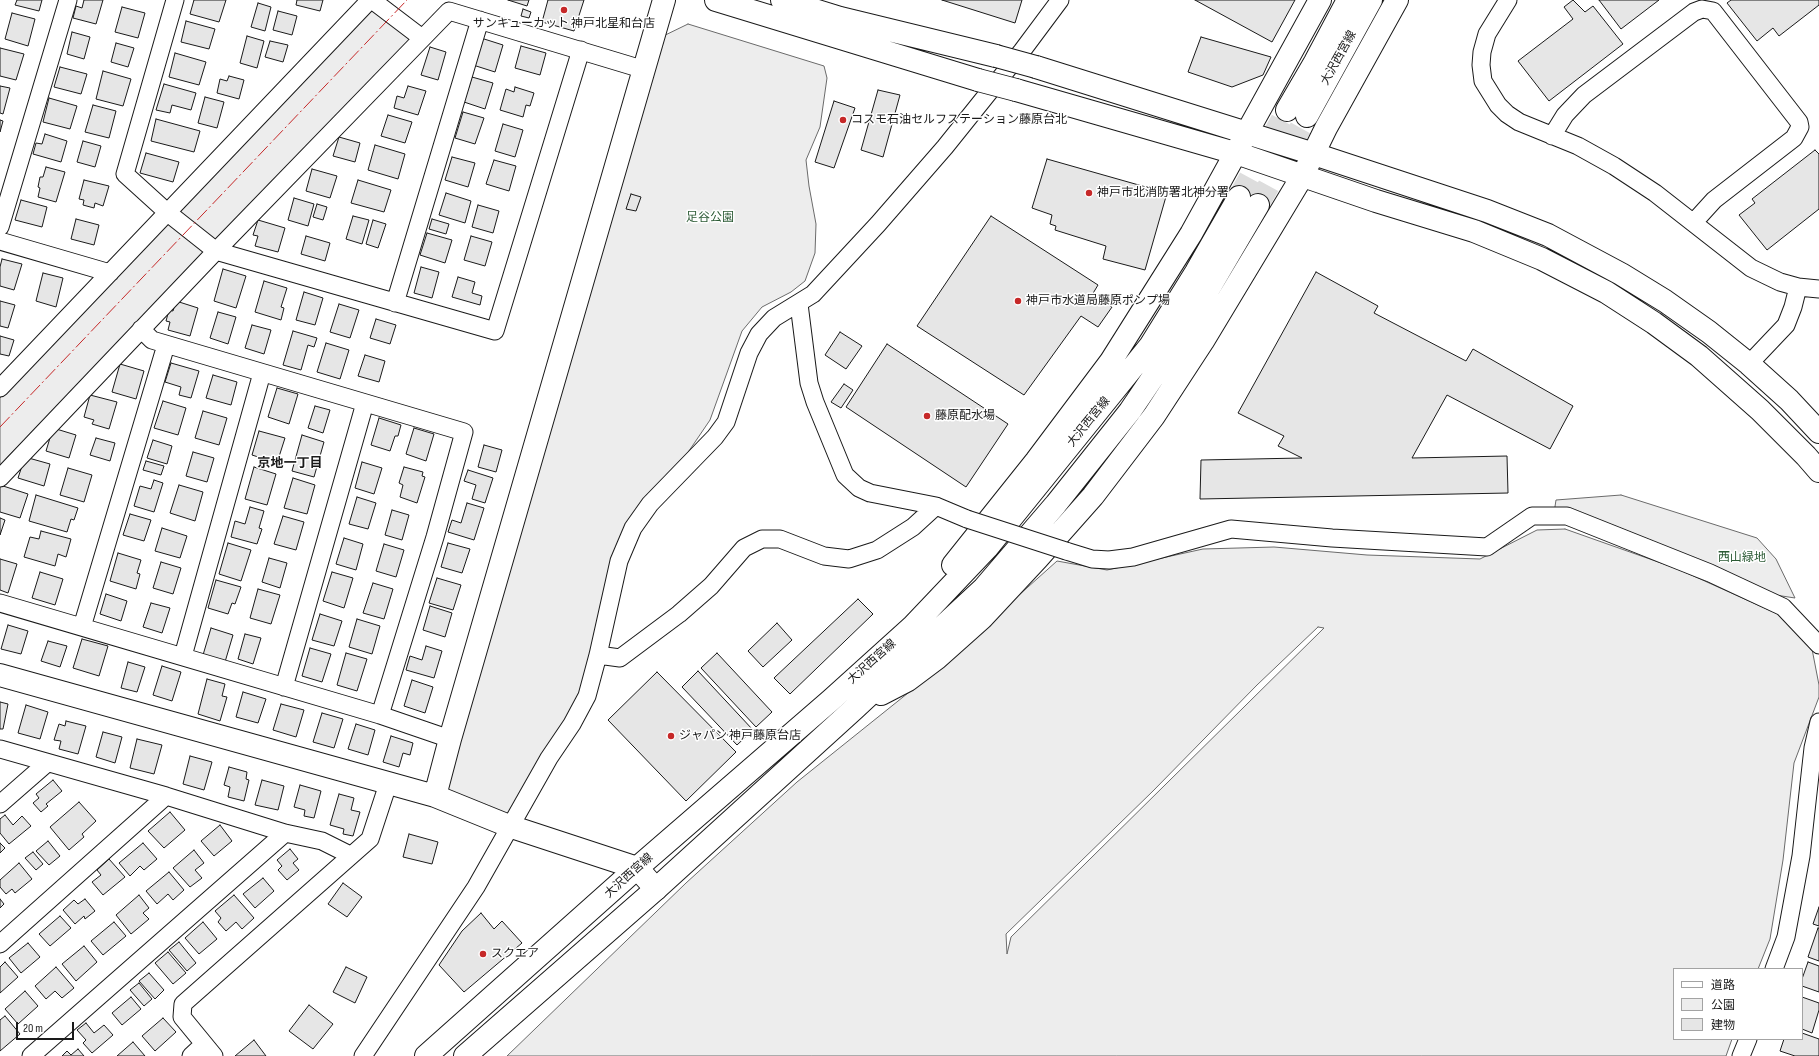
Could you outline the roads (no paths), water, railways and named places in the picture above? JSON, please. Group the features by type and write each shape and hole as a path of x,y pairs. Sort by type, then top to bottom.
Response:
{"main road":[{"path":"435,796 450,738 645,70 664,0"},
{"path":"716,0 978,80 1235,153 1376,201 1474,231 1542,259 1606,292 1654,323 1699,356 1765,415 1819,471"},
{"path":"782,0 840,18 1036,67 1314,154 1487,212 1548,235 1621,274 1665,301 1709,332 1749,364 1789,400 1819,432"},
{"path":"832,700 881,643 954,564 1036,461 1111,361 1191,234 1320,0"},
{"name":"大沢西宮線","path":"1348,0 1315,62 1297,113 1371,0"},
{"path":"854,709 908,680 936,659 982,618 1093,496 1154,416 1191,360 1303,175 1326,128 1397,0"},
{"name":"大沢西宮線","path":"426,1056 637,868 832,700 912,627 986,548 1086,427 1150,346 1196,272 1238,197"},
{"name":"大沢西宮線","path":"465,1056 656,890 984,588 1056,504 1130,411 1181,336 1258,204"},
{"path":"0,675 435,796 509,826 637,868 656,890"}],"street":[{"path":"0,227 68,0"},
{"path":"175,0 125,174 168,213 216,250 495,331 581,50"},
{"path":"0,388 371,0 422,38"},
{"path":"363,1056 476,887 509,826 549,758 572,724 587,696 598,655 619,561 633,528 650,504 715,437 726,422 749,353 759,334 774,318 813,294 840,265 945,146 1027,45 1060,0"},
{"path":"1508,0 1487,34 1482,52 1481,65 1483,81 1498,105 1506,114 1519,122 1578,146 1614,166 1694,222 1728,251 1751,268 1780,282 1798,287 1819,289"},
{"path":"1552,136 1565,115 1584,96 1694,12 1702,9 1713,10 1797,119 1800,127 1794,138 1714,200 1694,222"},
{"path":"0,478 216,250 449,11 645,70"},
{"path":"396,303 480,20"},
{"path":"0,241 110,273"},
{"path":"1749,364 1786,325 1793,307 1798,287"},
{"path":"799,304 809,383 818,408 845,475 859,488 870,493 936,506 966,519 1066,551 1092,559 1109,560 1127,558 1231,529 1332,538 1487,547 1532,516 1567,516 1710,573 1783,607 1819,645"},
{"path":"141,329 152,340 166,345 464,432 435,537 380,715"},
{"path":"82,627 166,345"},
{"path":"183,656 262,373"},
{"path":"284,687 365,403"},
{"path":"598,655 620,658 679,614 711,586 744,548 762,539 780,539 824,556 849,559 877,550 913,527 936,506"},
{"path":"0,603 380,715 450,738"},
{"path":"1774,968 1786,937 1800,856 1813,748 1819,722"},
{"path":"0,749 166,796 285,833 322,841 350,855"},
{"path":"0,804 47,763"},
{"path":"191,1056 209,1050 182,1017 183,1004 350,855 370,839 388,784"},
{"path":"0,944 166,796"},
{"path":"31,1056 285,833"},
{"path":"1741,1056 1748,1040"}],"tunnel":[{"path":"1239,197 1287,110"},
{"path":"1258,205 1307,116"}],"place":[{"name":"サンキューカット 神戸北星和台店","path":"564,10"},
{"name":"コスモ石油セルフステーション藤原台北","path":"843,120"},
{"name":"神戸市北消防署北神分署","path":"1089,193"},
{"name":"神戸市水道局藤原ポンプ場","path":"1018,301"},
{"name":"藤原配水場","path":"927,416"},
{"name":"ジャパン 神戸藤原台店","path":"671,736"},
{"name":"スクエア","path":"483,954"}],"district":[{"name":"京地一丁目","path":"290,464"}],"park label":[{"name":"足谷公園","path":"710,218"},
{"name":"西山緑地","path":"1742,558"}]}
